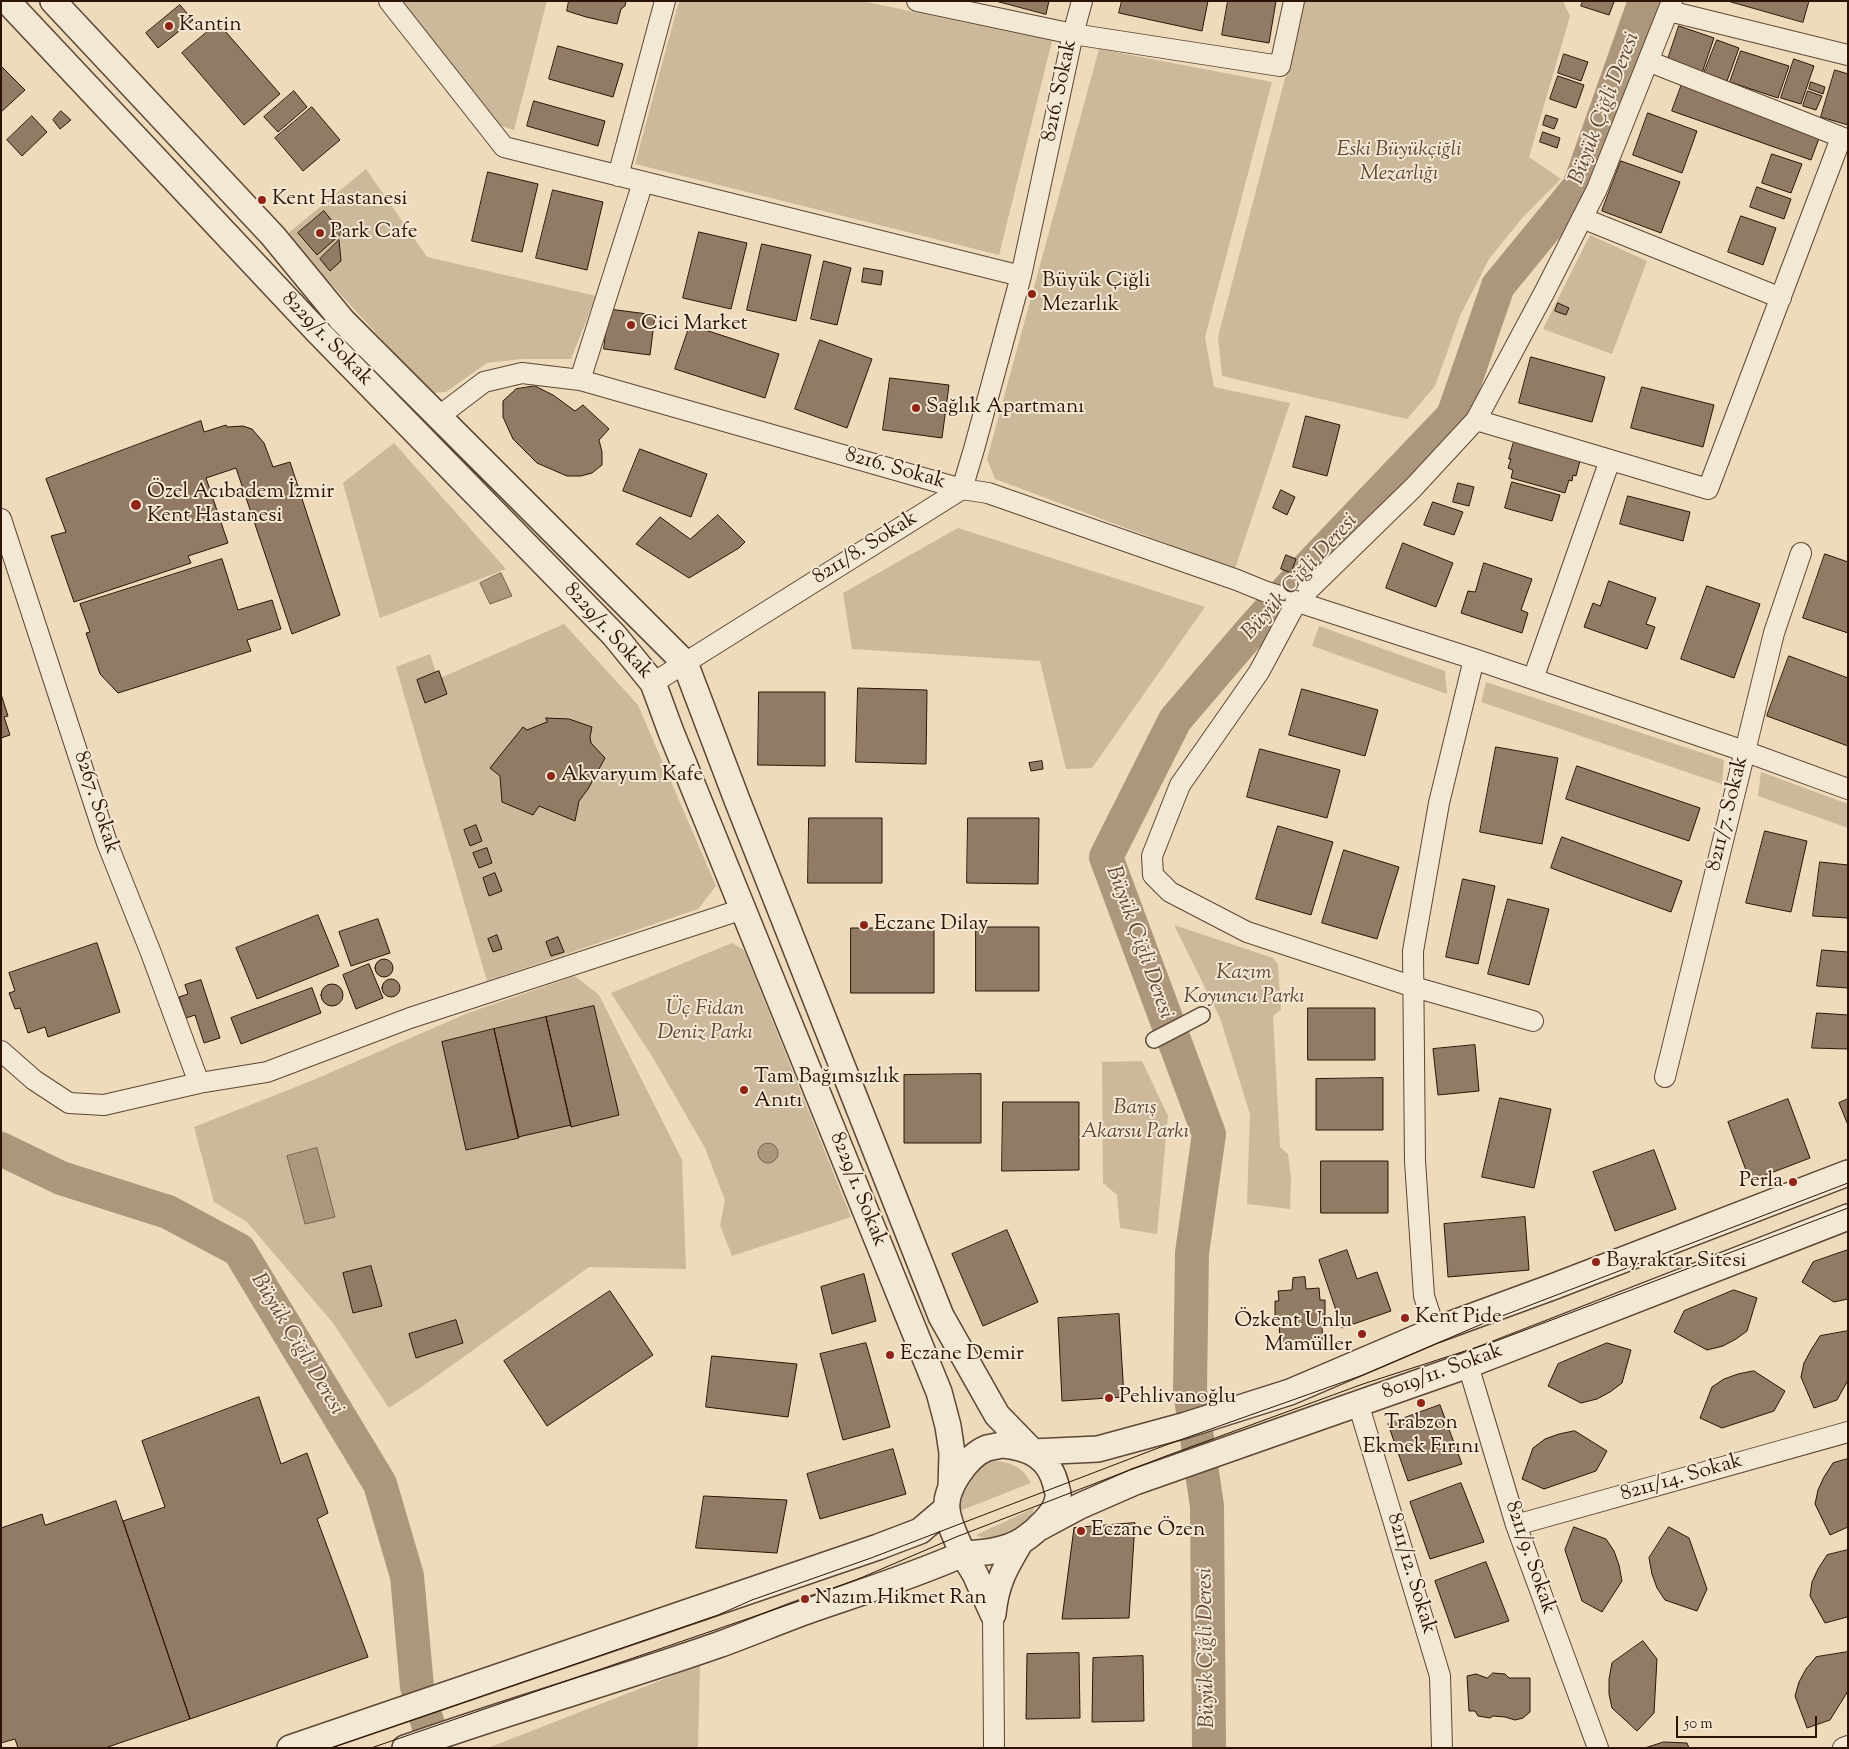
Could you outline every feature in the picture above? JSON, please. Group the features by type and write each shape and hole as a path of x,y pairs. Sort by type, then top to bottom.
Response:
{"street":[{"name":"8229/1. Sokak","path":"8,1 317,332 614,635 653,683 671,732 939,1392 948,1426 952,1452 949,1498"},
{"name":"8229/1. Sokak","path":"53,1 273,236 342,320 685,663 737,800 941,1316 997,1415 1033,1452"},
{"path":"388,1 504,147 1021,276"},
{"path":"618,176 665,1"},
{"path":"917,1 969,7 1073,34 1280,66 1294,1"},
{"name":"8216. Sokak","path":"438,417 484,382 522,373 580,380 962,489 1021,276 1073,34 1082,1"},
{"path":"1533,1021 1414,987 1247,932 1170,892 1153,875 1152,856 1180,785 1259,672 1298,602 1413,488 1476,420 1597,189 1670,6 1848,55"},
{"path":"1476,420 1708,489 1781,298 1845,139 1782,112 1745,100 1648,61"},
{"path":"580,380 643,182"},
{"path":"1582,218 1781,298"},
{"path":"1533,680 1610,460"},
{"name":"8211/8. Sokak","path":"653,683 962,489"},
{"path":"962,489 988,492 1264,591 1474,659 1744,751 1848,789"},
{"name":"8267. Sokak","path":"1,519 107,843 151,953 199,1083"},
{"name":"8211/7. Sokak","path":"1665,1077 1774,633 1801,553"},
{"path":"1435,1330 1424,1296 1415,1161 1413,951 1439,802 1474,659"},
{"path":"1,1051 34,1080 69,1103 104,1105 199,1083 267,1072 410,1018 743,909"},
{"path":"1154,1040 1202,1015"},
{"name":"8019/11. Sokak","path":"1033,1452 1098,1449 1186,1425 1290,1392 1435,1330 1555,1286 1848,1173"},
{"name":"8019/11. Sokak","path":"1030,1535 1080,1506 1135,1482 1468,1365 1848,1217"},
{"name":"8211/9. Sokak","path":"1468,1365 1516,1525 1598,1748"},
{"name":"8211/12. Sokak","path":"1358,1403 1440,1676 1442,1748"},
{"name":"8211/14. Sokak","path":"1516,1525 1848,1432"},
{"path":"290,1748 920,1531 949,1498 971,1458 986,1448 1002,1445 1018,1446 1033,1452 1046,1463 1054,1477 1059,1497 1052,1512 1030,1535 1002,1574 995,1597 993,1614 994,1748"},
{"path":"949,1498 950,1527 975,1574 993,1614"},
{"path":"405,1748 718,1644 931,1568 963,1554 989,1552 1030,1535"},
{"path":"1844,1748 1848,1746"}],"green space":[{"path":"399,1 547,1 514,130 498,125"},
{"path":"679,1 862,1 1052,41 999,255 635,164"},
{"name":"Eski Büyükçiğli Mezarlığı","path":"1305,1 1563,1 1570,16 1529,157 1561,179 1523,217 1489,259 1460,316 1435,386 1407,419 1222,376 1218,337"},
{"path":"1099,49 1272,82 1205,337 1214,387 1290,403 1235,569 995,479 987,459"},
{"path":"366,169 427,257 596,296 571,359 522,359 487,363 446,392 431,393 286,235"},
{"path":"1590,235 1647,261 1612,354 1543,329"},
{"path":"394,443 506,569 380,618 343,483"},
{"path":"958,528 1205,607 1092,768 1066,769 1040,661 852,649 843,593"},
{"path":"564,624 638,705 716,886 698,909 487,981 396,667 430,654 438,679"},
{"path":"1319,626 1445,671 1447,694 1312,646"},
{"path":"1486,682 1724,760 1722,784 1481,702"},
{"path":"1761,772 1848,804 1848,828 1758,796"},
{"name":"Kazım Koyuncu Parkı","path":"1174,925 1273,958 1278,965 1281,1010 1273,1016 1280,1147 1288,1154 1291,1178 1290,1209 1247,1204 1250,1114 1220,1018"},
{"name":"Üç Fidan Deniz Parkı","path":"732,943 744,950 851,1217 732,1256 720,1225 725,1200 705,1148 655,1061 611,993"},
{"path":"575,976 599,995 682,1160 686,1269 589,1267 423,1386 389,1408 333,1323 247,1222 214,1202 194,1127 311,1081 468,1013"},
{"name":"Barış Akarsu Parkı","path":"1142,1061 1168,1116 1157,1234 1120,1228 1117,1195 1103,1183 1102,1062"},
{"path":"990,1461 1009,1463 1024,1472 1031,1483 957,1512 956,1495 980,1463"},
{"path":"1034,1508 1029,1522 1019,1532 997,1538 986,1538 976,1535"},
{"path":"700,1665 698,1748 488,1748"}],"shaded area":[{"path":"501,573 512,596 490,604 480,583"},
{"path":"764,1143 772,1143 778,1149 778,1157 772,1163 764,1163 758,1157 758,1149"},
{"path":"317,1148 335,1217 305,1224 287,1156"}],"building":[{"path":"569,1 626,1 625,6 621,9 617,24 567,11"},
{"path":"996,1 1049,1 1046,14"},
{"path":"1122,1 1208,1 1202,31 1119,13"},
{"path":"1228,1 1276,1 1269,43 1222,35"},
{"path":"1583,1 1614,2 1609,15 1581,6"},
{"path":"1728,1 1809,1 1803,22"},
{"name":"Kantin","path":"180,5 193,20 158,48 146,33"},
{"path":"218,23 280,94 244,125 182,53"},
{"path":"1679,26 1714,38 1702,73 1667,62"},
{"path":"1717,40 1739,48 1727,81 1704,73"},
{"path":"558,46 623,64 613,97 549,79"},
{"path":"1741,51 1789,66 1778,98 1730,82"},
{"path":"1564,54 1588,62 1581,81 1558,73"},
{"path":"1794,59 1814,66 1801,104 1781,98"},
{"path":"1,66 25,90 1,112"},
{"path":"1835,70 1848,74 1848,125 1821,117"},
{"path":"1558,76 1584,85 1576,108 1550,99"},
{"path":"1811,82 1825,87 1823,94 1809,89"},
{"path":"1682,84 1821,133 1811,160 1672,111"},
{"path":"294,91 307,107 278,132 264,117"},
{"path":"1808,91 1822,96 1816,110 1803,106"},
{"path":"534,101 605,121 598,146 527,126"},
{"path":"312,107 340,140 303,171 275,138"},
{"path":"61,111 71,120 60,129 53,120"},
{"path":"1648,113 1697,131 1682,173 1633,155"},
{"path":"1546,115 1558,119 1554,129 1543,125"},
{"path":"32,116 47,132 22,156 7,140"},
{"path":"1543,132 1560,138 1557,148 1540,142"},
{"path":"1772,154 1802,164 1791,193 1762,183"},
{"path":"1621,161 1680,182 1661,233 1602,211"},
{"path":"488,172 538,184 522,252 472,241"},
{"path":"1757,187 1791,199 1784,219 1750,207"},
{"path":"553,190 603,202 587,270 536,258"},
{"name":"Park Cafe","path":"324,211 342,233 317,255 298,233"},
{"path":"1741,216 1776,228 1763,265 1728,252"},
{"path":"699,232 747,243 731,309 683,298"},
{"path":"339,240 341,261 330,271 320,259"},
{"path":"762,244 811,255 796,321 747,310"},
{"path":"824,261 851,268 837,325 811,319"},
{"path":"864,268 883,271 881,285 862,282"},
{"path":"1558,303 1569,308 1566,315 1555,311"},
{"path":"609,309 655,315 650,355 604,349"},
{"path":"690,325 779,354 765,398 675,369"},
{"path":"820,340 872,359 847,428 795,409"},
{"path":"1531,357 1605,377 1592,422 1519,403"},
{"name":"Sağlık Apartmanı","path":"890,378 949,385 942,438 883,430"},
{"path":"535,386 553,395 575,411 583,405 609,429 599,440 602,452 602,465 592,473 581,476 567,476 537,463 513,439 503,417 503,401 516,389"},
{"path":"1642,387 1714,405 1703,447 1631,428"},
{"path":"1306,416 1340,425 1327,476 1293,467"},
{"name":"Özel Acıbadem İzmir Kent Hastanesi","path":"201,421 204,432 226,425 227,427 243,426 252,429 264,443 273,467 290,462 340,615 292,634 236,468 206,478 228,543 188,556 191,563 74,602 51,536 66,532 46,479"},
{"path":"1515,438 1581,457 1576,476 1573,475 1572,481 1569,480 1565,493 1511,478 1513,470 1508,468"},
{"path":"640,449 707,474 691,517 623,491"},
{"path":"1512,482 1560,495 1552,521 1505,508"},
{"path":"1458,483 1474,487 1469,506 1453,502"},
{"path":"1281,490 1295,497 1287,515 1273,508"},
{"path":"1628,496 1690,512 1683,541 1620,524"},
{"path":"1433,502 1463,512 1454,535 1424,525"},
{"path":"718,515 745,542 739,548 689,578 636,544 660,517 690,539"},
{"path":"1403,543 1453,563 1436,607 1386,588"},
{"path":"1825,554 1848,562 1848,633 1803,618"},
{"path":"1286,555 1296,559 1291,573 1281,569"},
{"path":"222,559 238,610 272,600 281,629 247,640 251,651 118,693 100,674 86,633 90,632 80,604"},
{"path":"1484,563 1532,579 1521,610 1528,613 1522,633 1461,613 1468,591 1475,592"},
{"path":"1609,581 1656,598 1646,624 1655,627 1647,649 1584,627 1593,603 1600,606"},
{"path":"1707,586 1760,604 1734,678 1681,659"},
{"path":"1789,656 1848,678 1848,746 1767,716"},
{"path":"439,671 447,694 425,703 417,680"},
{"path":"858,688 927,690 926,764 856,762"},
{"path":"1302,689 1378,710 1365,756 1289,735"},
{"path":"759,692 825,692 825,766 758,765"},
{"path":"1,694 8,716 4,717 10,735 1,738"},
{"path":"546,718 569,719 592,727 591,743 605,758 579,801 575,821 539,806 533,815 502,802 500,776 490,768 523,727 527,730 547,722"},
{"path":"1496,747 1558,758 1542,844 1480,832"},
{"path":"1260,749 1340,770 1327,818 1247,797"},
{"path":"1042,761 1043,769 1031,771 1029,763"},
{"path":"1577,766 1700,808 1689,841 1566,799"},
{"path":"809,818 882,818 882,883 808,883"},
{"path":"968,818 1039,818 1038,884 967,883"},
{"path":"476,825 482,841 470,846 464,830"},
{"path":"1278,826 1333,842 1311,915 1256,899"},
{"path":"1765,831 1807,841 1791,912 1746,903"},
{"path":"1562,837 1682,881 1671,912 1551,868"},
{"path":"487,848 492,863 479,868 473,853"},
{"path":"1344,850 1399,867 1377,939 1322,923"},
{"path":"1820,862 1848,865 1848,918 1813,916"},
{"path":"495,873 502,891 489,896 483,878"},
{"path":"1463,879 1495,886 1478,964 1446,957"},
{"path":"1508,899 1549,909 1529,985 1488,974"},
{"path":"318,915 339,966 257,999 236,948"},
{"path":"378,919 390,953 351,966 339,932"},
{"path":"976,927 1039,927 1039,991 976,991"},
{"path":"851,928 934,928 934,993 851,993"},
{"path":"497,935 502,949 493,952 488,939"},
{"path":"558,937 564,952 551,956 546,942"},
{"path":"97,943 120,1012 48,1037 45,1027 28,1033 20,1008 15,1009 9,993 15,991 9,973"},
{"path":"1822,950 1848,952 1848,988 1817,986"},
{"path":"384,959 392,964 393,968 388,976 384,977 376,972 375,968 380,960"},
{"path":"369,964 383,998 356,1009 343,975"},
{"path":"387,979 395,979 400,984 398,995 387,997 382,992 382,984"},
{"path":"201,980 220,1038 204,1043 195,1015 186,1018 179,997 188,994 185,985"},
{"path":"332,984 340,987 343,995 340,1003 332,1006 324,1003 321,995 324,987"},
{"path":"312,988 321,1013 241,1044 231,1018"},
{"path":"594,1006 619,1115 571,1127 546,1017"},
{"path":"1308,1008 1375,1008 1375,1060 1308,1060"},
{"path":"1817,1013 1848,1015 1848,1049 1812,1048"},
{"path":"546,1017 571,1125 518,1137 494,1029"},
{"path":"494,1029 519,1138 466,1150 442,1042"},
{"path":"1475,1045 1479,1091 1438,1095 1433,1049"},
{"path":"981,1074 981,1143 904,1143 904,1075"},
{"path":"1383,1078 1383,1130 1316,1130 1316,1079"},
{"path":"1500,1098 1551,1109 1534,1188 1482,1177"},
{"path":"1788,1099 1810,1158 1750,1181 1728,1122"},
{"path":"1848,1099 1848,1125 1839,1103"},
{"path":"1003,1102 1079,1102 1079,1170 1002,1171"},
{"path":"1654,1150 1676,1209 1615,1231 1593,1172"},
{"path":"1321,1161 1388,1161 1388,1213 1321,1213"},
{"path":"1525,1217 1529,1270 1448,1277 1444,1224"},
{"path":"1007,1230 1038,1302 983,1326 952,1254"},
{"path":"1347,1250 1357,1279 1377,1272 1391,1311 1342,1328 1319,1260"},
{"path":"1848,1250 1848,1299 1834,1302 1802,1282 1813,1262"},
{"path":"371,1266 382,1306 353,1313 343,1273"},
{"path":"864,1274 876,1321 832,1334 821,1287"},
{"path":"1305,1277 1306,1289 1319,1288 1320,1300 1325,1300 1325,1316 1321,1318 1323,1339 1280,1342 1279,1321 1275,1321 1275,1301 1279,1301 1278,1291 1292,1290 1293,1278"},
{"path":"1734,1290 1757,1298 1747,1331 1736,1339 1723,1346 1707,1350 1674,1332 1684,1311"},
{"path":"610,1291 653,1355 547,1426 504,1361"},
{"path":"1119,1314 1124,1397 1062,1401 1058,1318"},
{"path":"456,1320 463,1343 416,1358 409,1334"},
{"path":"1848,1331 1848,1380 1837,1400 1814,1408 1801,1377 1804,1363 1820,1336"},
{"path":"866,1343 890,1427 843,1440 820,1354"},
{"path":"1607,1343 1631,1350 1622,1383 1610,1392 1597,1399 1581,1403 1548,1386 1558,1364"},
{"path":"712,1356 797,1364 788,1417 706,1407"},
{"path":"1754,1371 1785,1391 1774,1411 1722,1428 1700,1418 1712,1387 1724,1379"},
{"path":"259,1397 281,1464 307,1453 328,1513 317,1519 368,1657 190,1719 123,1521 165,1507 142,1441"},
{"path":"1440,1405 1462,1464 1408,1481 1388,1424"},
{"path":"1575,1431 1607,1451 1596,1471 1544,1489 1522,1479 1533,1448 1545,1439"},
{"path":"893,1449 906,1494 820,1519 807,1474"},
{"path":"1848,1459 1848,1527 1830,1535 1815,1504 1818,1490 1833,1463"},
{"path":"1461,1483 1484,1542 1430,1559 1410,1502"},
{"path":"704,1496 787,1500 777,1553 696,1548"},
{"path":"116,1501 190,1719 105,1748 18,1748 15,1739 1,1743 1,1528 42,1514 45,1525"},
{"path":"1135,1523 1129,1618 1062,1619 1074,1528"},
{"path":"1574,1527 1606,1539 1614,1551 1619,1565 1622,1581 1602,1612 1582,1601 1565,1550"},
{"path":"1669,1527 1689,1538 1707,1589 1697,1611 1665,1600 1657,1588 1652,1574 1649,1558"},
{"path":"1848,1550 1848,1615 1847,1617 1825,1623 1810,1596 1812,1582 1827,1555"},
{"path":"1486,1562 1509,1621 1455,1638 1435,1581"},
{"path":"1643,1641 1657,1659 1654,1713 1637,1731 1612,1708 1609,1694 1609,1679 1612,1663"},
{"path":"1848,1652 1848,1691 1830,1720 1807,1728 1795,1696 1799,1682 1806,1669 1816,1657"},
{"path":"1079,1653 1080,1718 1026,1719 1027,1654"},
{"path":"1143,1656 1144,1721 1092,1722 1093,1658"},
{"path":"1493,1673 1505,1674 1509,1678 1530,1678 1530,1712 1523,1718 1515,1720 1493,1716 1490,1718 1478,1716 1475,1711 1469,1711 1467,1676 1476,1674 1487,1678"},
{"path":"1664,1742 1687,1743 1689,1748 1645,1748"}],"waterway":[{"name":"Büyük Çiğli Deresi","path":"1209,1748 1207,1506 1190,1391 1192,1253 1209,1134 1106,857 1175,720 1251,631 1310,566 1453,416 1498,286 1579,187 1645,1"},
{"name":"Büyük Çiğli Deresi","path":"1,1149 61,1178 168,1212 239,1250 380,1484 407,1576 417,1687 435,1748"}],"tram line":[{"path":"331,1748 718,1615 752,1600 871,1558 1166,1445 1363,1375 1489,1321 1848,1183"},
{"path":"371,1748 805,1599 863,1577 956,1537 1166,1456 1363,1384 1496,1341 1848,1208"}],"place":[{"name":"Kantin","path":"169,26"},
{"name":"Kent Hastanesi","path":"262,200"},
{"name":"Park Cafe","path":"320,233"},
{"name":"Büyük Çiğli Mezarlık","path":"1032,294"},
{"name":"Cici Market","path":"631,325"},
{"name":"Sağlık Apartmanı","path":"916,408"},
{"name":"Özel Acıbadem İzmir Kent Hastanesi","path":"136,505"},
{"name":"Akvaryum Kafe","path":"551,776"},
{"name":"Eczane Dilay","path":"864,925"},
{"name":"Tam Bağımsızlık Anıtı","path":"744,1090"},
{"name":"Perla","path":"1793,1182"},
{"name":"Bayraktar Sitesi","path":"1596,1262"},
{"name":"Kent Pide","path":"1405,1318"},
{"name":"Özkent Unlu Mamüller","path":"1362,1334"},
{"name":"Eczane Demir","path":"890,1355"},
{"name":"Pehlivanoğlu","path":"1109,1398"},
{"name":"Trabzon Ekmek Fırını","path":"1421,1403"},
{"name":"Eczane Özen","path":"1081,1531"},
{"name":"Nazım Hikmet Ran","path":"805,1599"}]}
